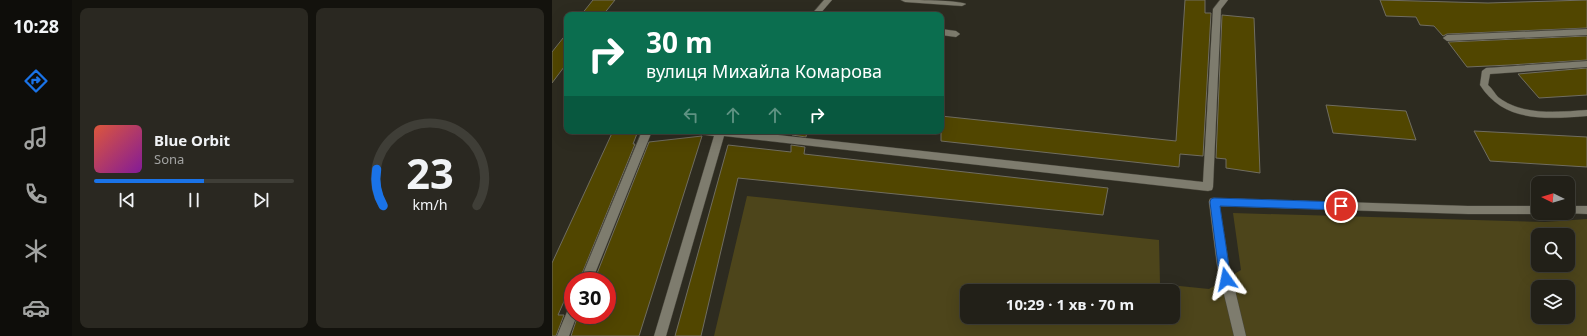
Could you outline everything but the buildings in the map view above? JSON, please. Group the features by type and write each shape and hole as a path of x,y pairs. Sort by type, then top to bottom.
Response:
{"street":[{"path":"818,12 828,0"},
{"path":"905,0 962,4"},
{"path":"743,134 1208,187 1217,9 1224,0"},
{"path":"944,32 956,34"},
{"path":"1447,38 1587,32"},
{"path":"1587,64 1486,72 1484,86 1495,99 1519,112 1556,114 1587,113"},
{"path":"590,272 647,134"},
{"path":"660,336 724,134"},
{"path":"1240,336 1223,265 1214,202 1468,210 1531,210"},
{"path":"1575,210 1587,210"},
{"path":"563,336 568,324"}],"shaded area":[{"path":"747,196 1159,240 1160,284 960,284 960,324 1180,324 1180,286 1209,289 1241,270 1233,213 1545,222 1587,219 1587,336 714,336"}],"route":[{"path":"1226,279 1214,202 1341,206"}]}
